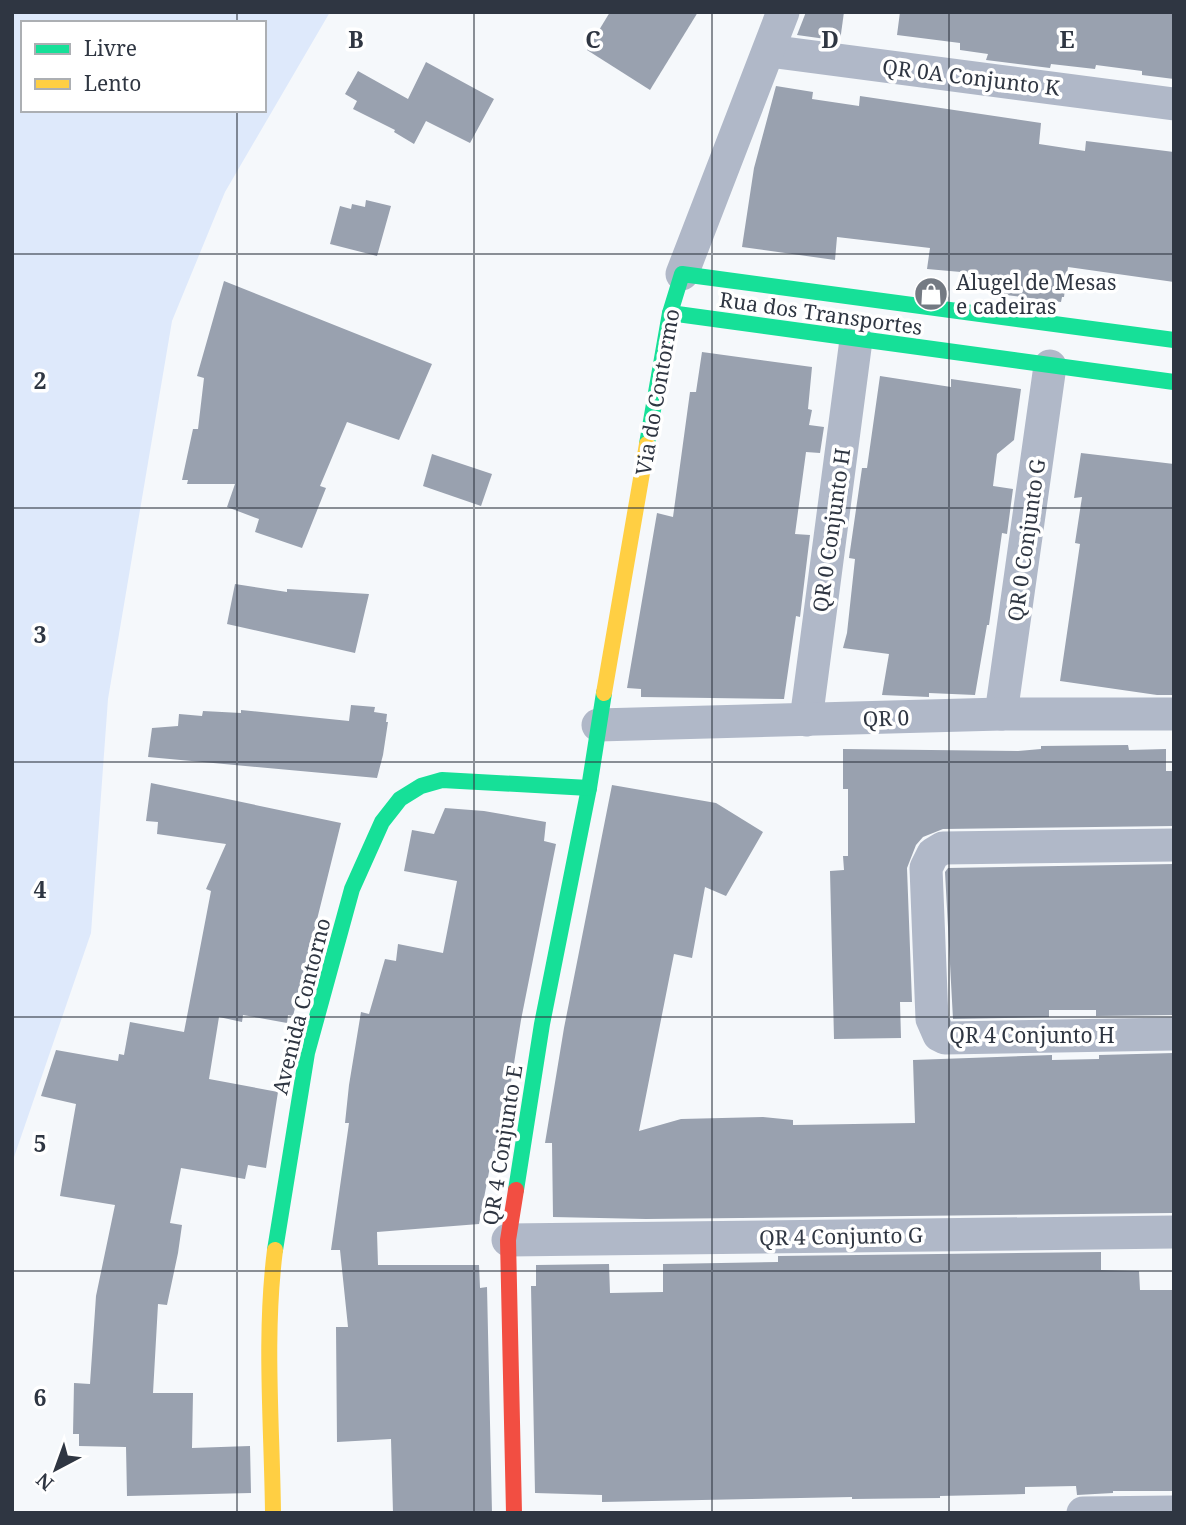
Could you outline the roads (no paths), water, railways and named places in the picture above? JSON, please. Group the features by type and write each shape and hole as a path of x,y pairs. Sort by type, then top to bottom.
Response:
{"street":[{"name":"Via do Contormo","path":"589,788 670,313 682,274 783,12"},
{"name":"QR 0A Conjunto K","path":"769,51 1174,104"},
{"name":"Rua dos Transportes","path":"682,274 1174,340"},
{"name":"Rua dos Transportes","path":"670,313 1174,382"},
{"name":"QR 0 Conjunto H","path":"806,720 856,340"},
{"name":"QR 0 Conjunto G","path":"1001,714 1050,366"},
{"name":"QR 0","path":"598,725 1001,714 1174,714"},
{"name":"Avenida Contorno","path":"273,1513 270,1329 271,1282 278,1230 307,1053 352,889 367,852 382,822 400,799 421,786 442,780 469,780 589,788"},
{"name":"QR 4 Conjunto E","path":"514,1513 508,1240 542,1024 589,788"},
{"name":"QR 4 Conjunto H","path":"1174,845 943,848 933,854 926,868 932,1019 934,1029 939,1035 945,1038 1174,1034"},
{"name":"QR 4 Conjunto G","path":"508,1240 1174,1232"},
{"path":"1083,1513 1174,1512"}],"place":[{"name":"Alugel de Mesas e cadeiras","path":"931,294"}]}
